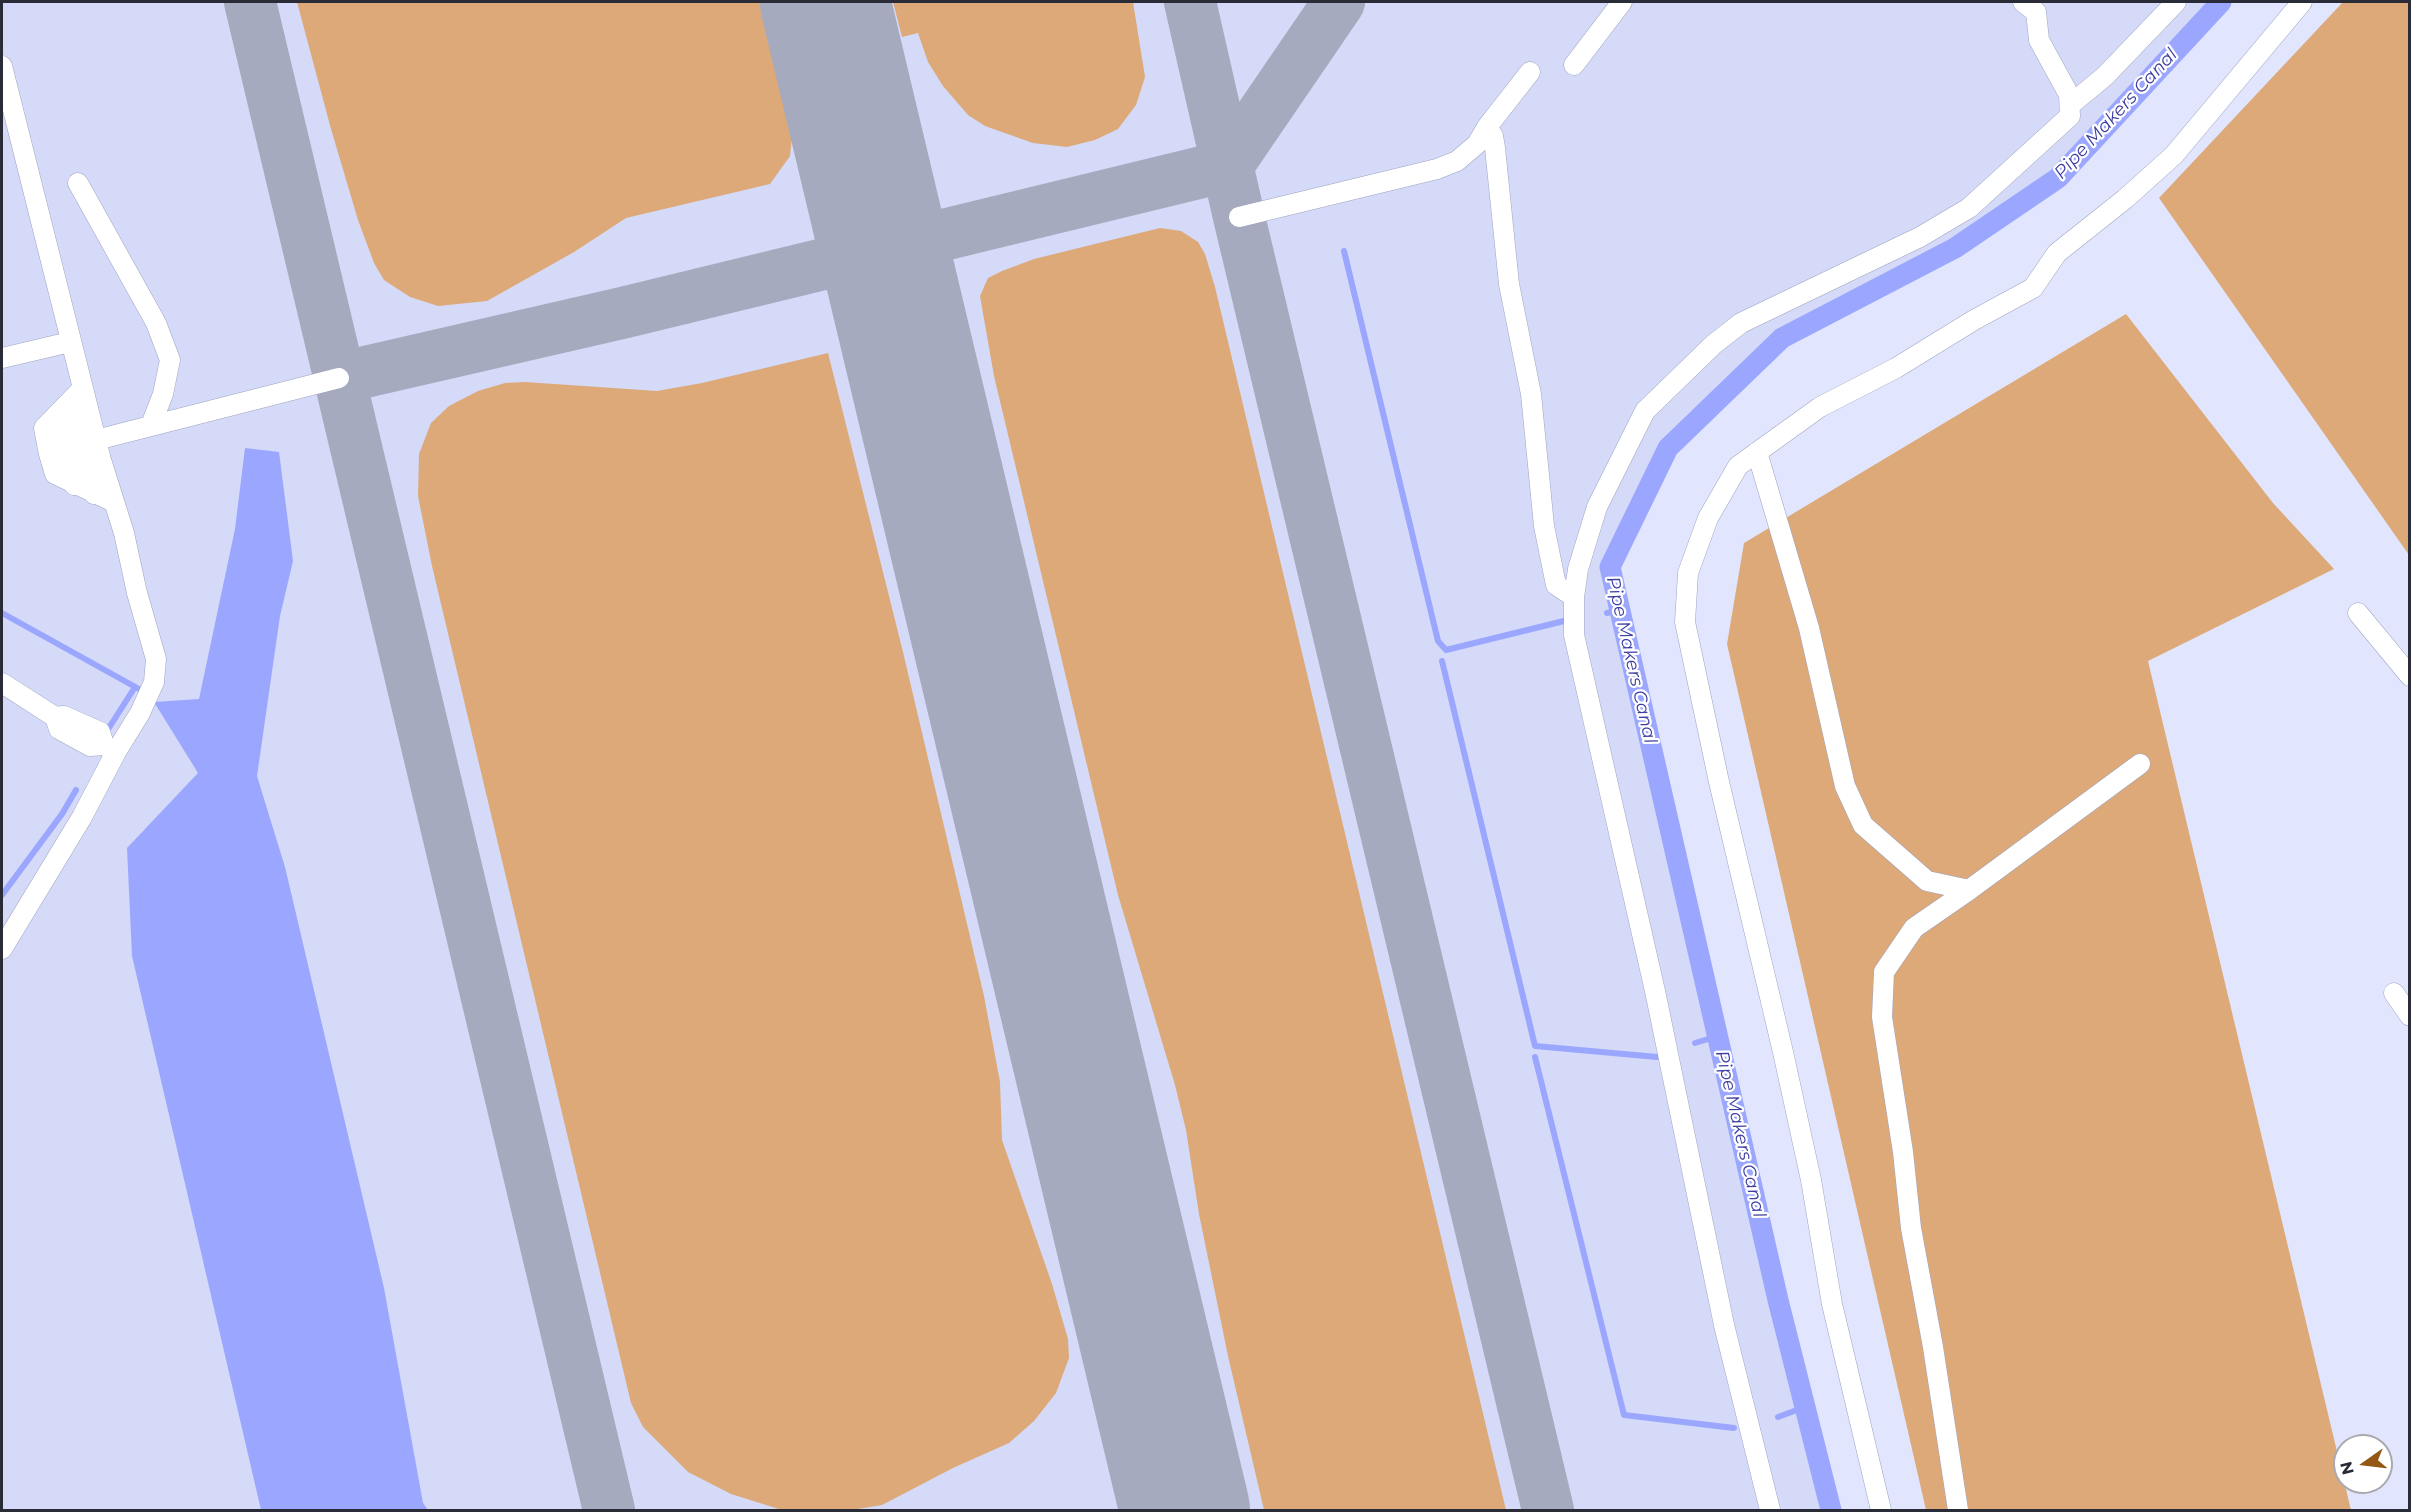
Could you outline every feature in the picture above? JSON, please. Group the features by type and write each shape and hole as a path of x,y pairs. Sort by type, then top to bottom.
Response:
{"street":[{"path":"1574,65 1622,2"},
{"path":"1770,1510 1724,1324 1655,991 1574,635 1574,597 1578,569 1597,507 1645,411 1666,388 1714,344 1741,323 1920,237 1968,208 2070,117 2069,95 2039,40 2036,12 2023,2"},
{"path":"2070,105 2105,76 2176,2"},
{"path":"1881,1510 1832,1304 1811,1180 1724,805 1685,622 1688,573 1708,518 1738,466 1820,407 1896,368 1974,320 2033,288 2057,253 2124,200 2174,155 2302,2"},
{"path":"2,66 70,342 69,403 94,494"},
{"path":"1239,217 1437,169 1456,161 1477,144 1487,127 1530,72"},
{"path":"1487,127 1495,148 1509,284 1531,394 1544,526 1556,585 1574,597"},
{"path":"78,183 156,323 170,360 163,394 151,425"},
{"path":"2,358 70,342"},
{"path":"96,440 339,378"},
{"path":"2,949 82,817 110,749 140,713 154,682 156,659 96,440 69,403"},
{"path":"69,403 44,428 55,474 114,502"},
{"path":"1757,452 1809,628 1845,786 1863,825 1927,882 1969,890"},
{"path":"2358,613 2409,676"},
{"path":"2,683 55,717 64,716 100,732 110,749"},
{"path":"1958,1510 1933,1347 1911,1228 1903,1152 1882,1017 1884,972 1914,928 2140,764"},
{"path":"2394,993 2409,1016"}],"shaded area":[{"path":"2,2 2221,2 2058,178 1955,248 1781,338 1668,448 1610,567 1778,1300 1831,1510 2,1510"},
{"path":"297,2 760,2 792,137 790,156 770,184 626,218 574,252 487,301 438,306 410,297 384,280 374,263 358,220 331,129"},
{"path":"893,2 1133,2 1145,77 1136,105 1118,129 1095,140 1067,147 1033,143 985,126 968,115 943,86 928,62 918,33 902,37"},
{"path":"2343,2 2409,2 2409,555 2159,198"},
{"path":"1160,228 1181,231 1198,242 1205,254 1215,287 1506,1510 1264,1510 1228,1356 1199,1214 1186,1130 1175,1085 1118,895 994,376 980,296 988,278 1002,271 1034,259"},
{"path":"2126,314 2273,503 2334,569 2148,661 2333,1435 2333,1494 2347,1494 2351,1510 1926,1510 1727,644 1744,543"},
{"path":"828,353 903,652 984,996 1000,1082 1002,1140 1052,1284 1068,1339 1069,1358 1056,1393 1034,1421 1009,1443 953,1468 882,1505 851,1510 782,1510 731,1494 688,1472 643,1427 631,1403 432,566 418,496 419,454 431,423 449,406 478,391 505,383 525,382 657,391 702,383"}],"water":[{"path":"245,448 279,452 293,561 280,616 257,776 285,867 384,1288 423,1503 428,1510 261,1510 132,956 127,848 198,773 154,702 199,699 235,529"}],"waterway":[{"name":"Pipe Makers Canal","path":"1831,1510 1778,1300 1610,567 1668,448 1782,338 1955,248 2058,178 2221,2"},
{"path":"1344,251 1438,641 1446,650 1564,621"},
{"path":"1607,613 1619,610"},
{"path":"2,613 139,689"},
{"path":"1442,661 1535,1046 1657,1057"},
{"path":"105,734 135,687"},
{"path":"2,895 62,814 76,790"},
{"path":"1695,1043 1718,1036"},
{"path":"1535,1057 1624,1415 1734,1428"},
{"path":"1778,1417 1805,1407"}],"taxiway":[{"path":"250,2 609,1510"},
{"path":"1190,2 1239,217 1548,1510"},
{"path":"339,378 622,313 1227,166 1339,2"}],"runway":[{"path":"825,2 1185,1510"}]}
